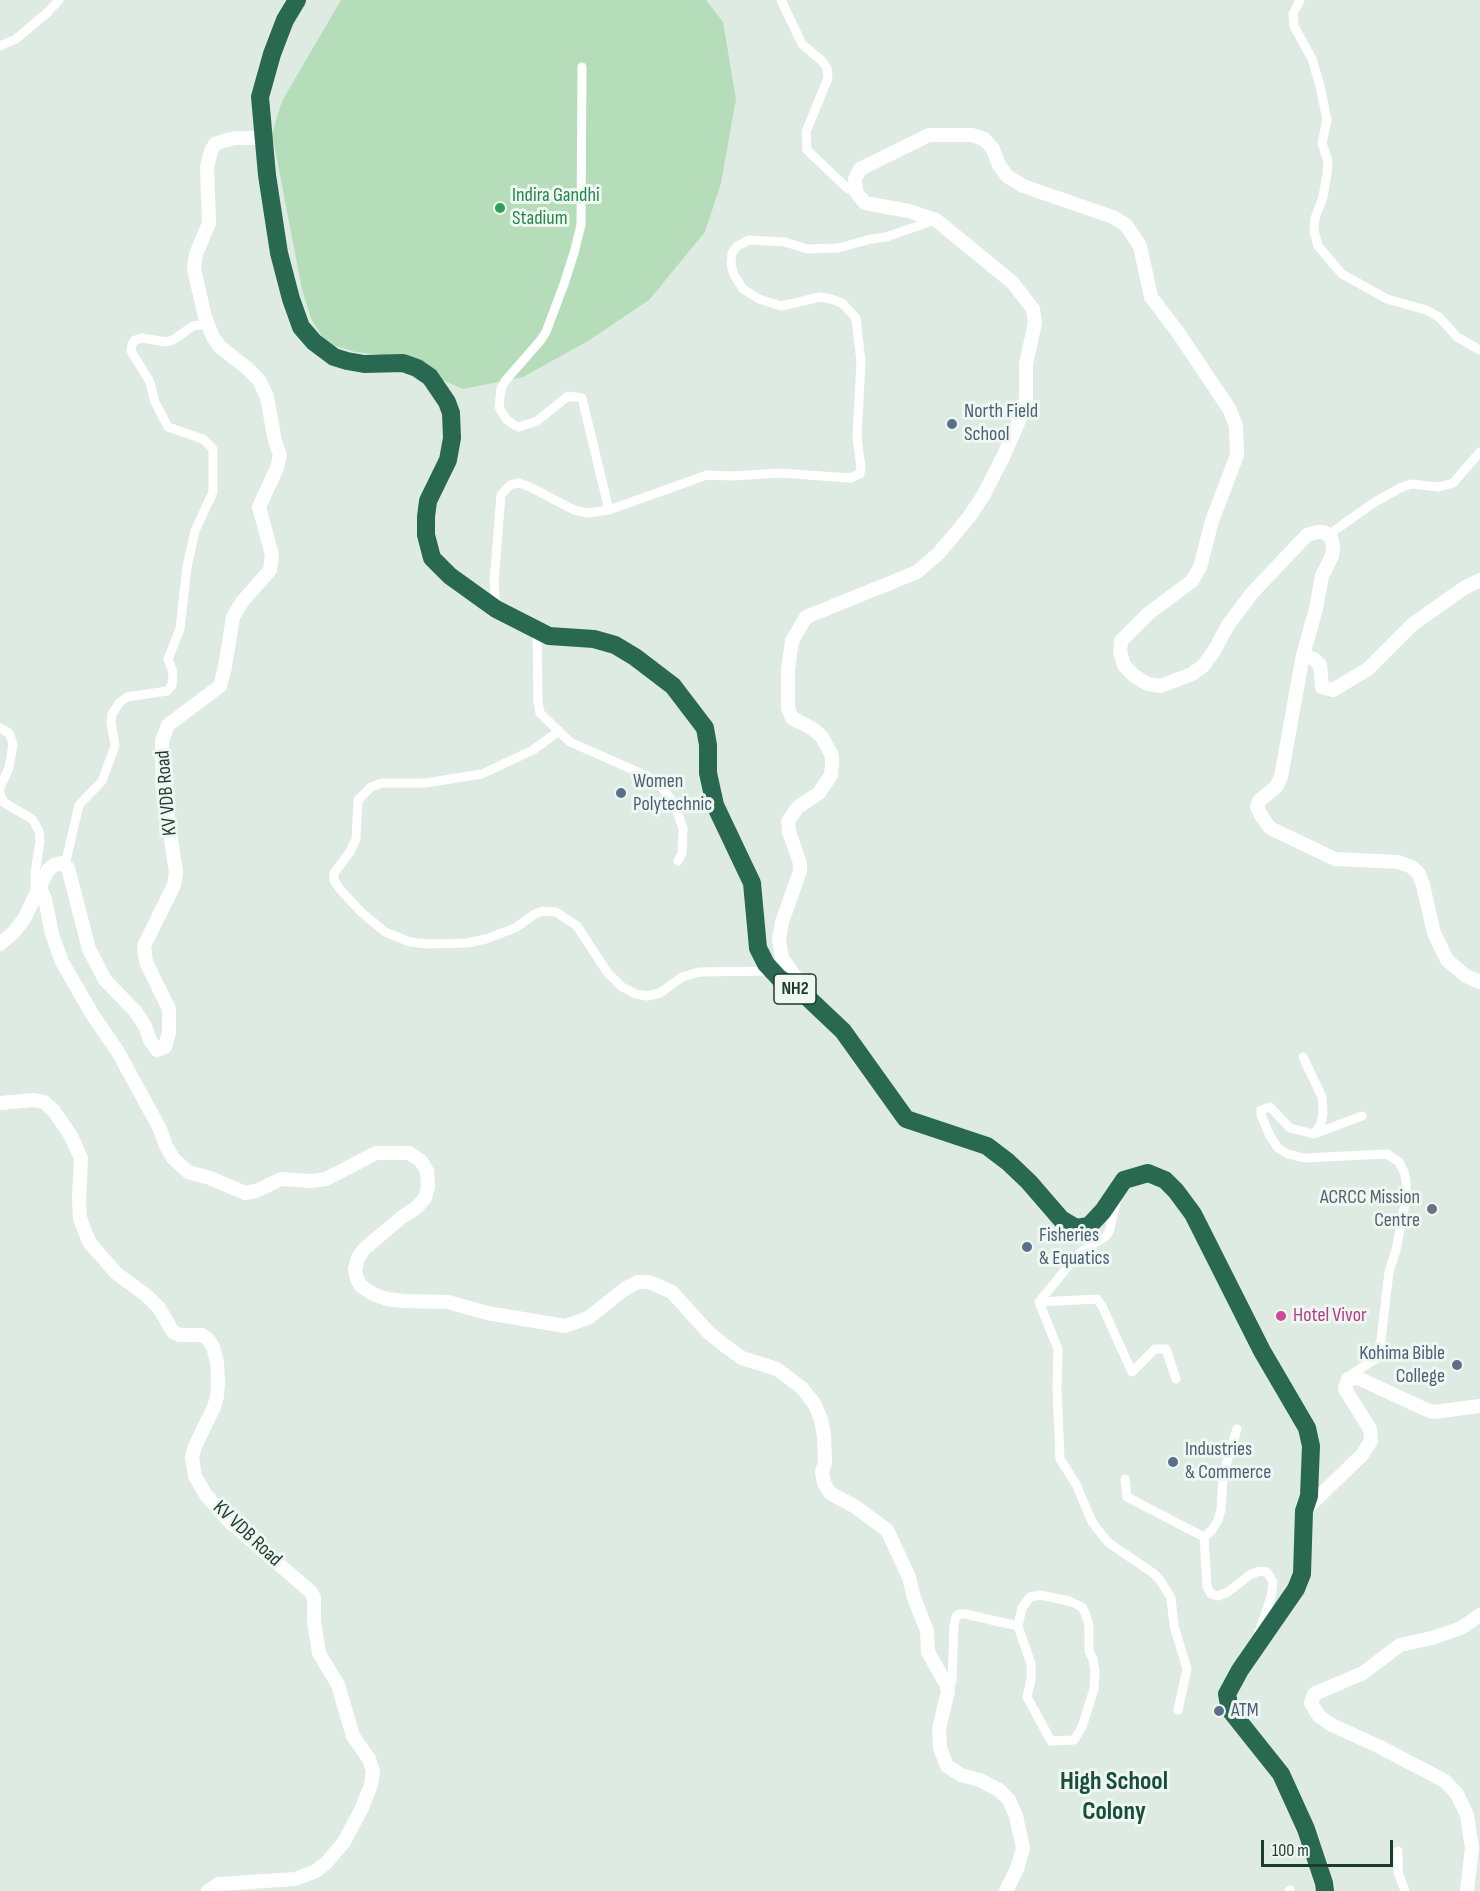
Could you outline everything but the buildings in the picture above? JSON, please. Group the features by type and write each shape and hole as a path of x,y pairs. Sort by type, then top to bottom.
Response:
{"highway":[{"name":"NH2","path":"297,0 285,20 272,54 260,97 267,175 279,253 301,327 314,342 334,357 364,364 403,363 417,368 430,377 447,402 451,413 452,438 448,460 428,501 426,535 432,558 450,576 496,609 549,636 594,639 615,645 636,657 673,686 705,728 708,745 708,773 715,805 752,883 758,948 766,964 843,1031 906,1119 987,1146 1029,1182 1061,1219 1076,1228 1089,1226 1103,1212 1124,1180"},
{"path":"1124,1180 1148,1173 1166,1180 1193,1214 1262,1351 1307,1428 1312,1468 1310,1496 1304,1511 1302,1574 1296,1589 1227,1694 1230,1710 1281,1774 1306,1829 1325,1891"}],"street":[{"path":"0,46 16,39 59,0"},
{"path":"780,0 806,50 815,53 827,68 828,78 806,132 807,150 846,188 856,192 865,203 909,211 936,220 1012,282 1033,309 1035,323 1026,364 1026,398 1022,417 983,496 939,553 917,572 806,617 792,641 788,670 788,708 792,717 822,737 831,756 832,765 831,775 819,793 798,807 788,821 789,832 800,863 800,871 782,922 779,939 782,958 815,1006"},
{"path":"1300,0 1293,14 1294,26 1312,59 1327,120 1322,143 1328,161 1327,174 1323,197 1315,218 1314,231 1318,246 1342,274 1387,299 1439,316 1457,337 1480,350"},
{"path":"582,66 580,225 574,253 546,332 505,381 501,389 499,406 506,418 519,427 537,421 568,396 582,398 609,510"},
{"path":"856,192 855,179 860,169 929,135 972,135 984,139 993,149 1007,176 1015,181 1044,194 1113,217 1126,225 1136,237 1151,297 1177,331 1230,410 1236,426 1238,441 1237,455 1212,521 1200,567 1192,581 1149,613 1121,641 1119,652 1124,665 1133,675 1148,684 1161,686 1192,674 1203,666 1237,612 1307,535 1324,532 1331,537 1334,548 1322,576 1316,609 1303,655 1281,777 1276,787 1259,801 1257,807 1270,828 1335,859 1398,862 1412,867 1419,874 1424,885 1434,933 1447,960 1466,976 1480,982"},
{"name":"KV VDB Road","path":"65,866 70,875 89,949 105,980 135,1011 157,1050 165,1047 169,1033 169,1009 146,962 144,946 174,885 176,872 163,786 162,741 168,725 220,686 233,617 270,570 272,555 259,507 277,468 280,455 275,441 267,397 259,380 220,347 205,317 194,269 196,254 209,223 207,167 211,151 215,144 235,138 263,138"},
{"path":"496,609 494,582 501,495 510,485 518,483 528,486 582,513 598,513 714,474 732,476 789,473 850,478 860,474 857,437 861,362 856,318 842,303 831,299 820,297 781,306 759,299 743,289 734,275 731,264 732,253 737,246 750,240 784,242 807,249 838,248 886,237 936,220"},
{"path":"0,944 15,932 24,919 48,870 61,863 65,866 79,805 102,781 115,746 111,722 112,714 119,703 127,697 167,691 172,685 173,672 168,659 180,629 187,567 195,531 213,492 213,449 203,439 168,427 155,402 150,382 131,351 135,340 142,338 166,342 173,340 193,326 208,324"},
{"path":"1328,535 1375,502 1400,488 1411,484 1439,487 1453,483 1480,452"},
{"path":"1303,655 1314,659 1320,665 1322,687 1334,690 1368,669 1413,624 1480,579"},
{"path":"537,630 540,712 570,742 657,782 674,804 683,828 682,853 678,861"},
{"path":"0,728 9,733 13,744 9,768 0,788"},
{"path":"559,731 533,750 482,774 425,783 382,783 371,787 358,800 356,839 350,852 334,873 334,880 339,888 368,919 385,932 410,942 428,944 466,943 486,939 515,928 535,914 543,911 556,912 577,926 608,972 622,987 636,994 647,996 660,993 682,977 699,972 772,971"},
{"path":"0,794 3,802 32,819 39,831 40,842 35,873 37,893 45,899 52,934 62,962 92,1014 118,1052 173,1158 188,1172 210,1178 245,1193 256,1191 281,1179 311,1181 326,1179 376,1153 409,1154 421,1161 427,1172 428,1187 425,1198 416,1208 364,1249 355,1269 361,1286 387,1299 448,1302 487,1312 565,1326 588,1318 626,1288 638,1282 649,1282 672,1292 708,1332 733,1352 742,1358 777,1369 801,1388 814,1403 821,1419 824,1436 825,1462 822,1472 824,1483 830,1493 863,1512 887,1530 909,1576 914,1598 927,1631 928,1652 948,1691"},
{"path":"1303,1057 1322,1097 1321,1124 1314,1134"},
{"name":"KV VDB Road","path":"0,1103 34,1100 44,1102 54,1111 81,1158 80,1218 89,1242 116,1273 159,1308 173,1332 180,1335 202,1335 213,1347 217,1362 217,1397 195,1446 192,1458 195,1476 206,1495 230,1522 311,1592 314,1598 314,1622 319,1653 338,1685 353,1736 369,1759 373,1770 371,1785 362,1808 344,1842 316,1871 295,1879 219,1884 208,1891"},
{"path":"1304,1511 1362,1455 1371,1442 1370,1429 1345,1389 1353,1373 1379,1357 1389,1272 1402,1220 1406,1180 1399,1162 1388,1154 1304,1158 1288,1154 1278,1148 1270,1136 1261,1110 1264,1107 1270,1107 1290,1128 1314,1134 1362,1116"},
{"path":"1039,1302 1079,1253 1105,1237 1109,1232 1124,1180"},
{"path":"1039,1302 1097,1299 1132,1372 1155,1349 1166,1349 1176,1379"},
{"path":"1039,1302 1058,1349 1060,1459 1076,1484 1092,1522 1109,1544 1153,1573 1171,1598 1174,1626 1187,1669 1178,1710"},
{"path":"1348,1379 1358,1378 1434,1412 1480,1406"},
{"path":"1204,1537 1218,1520 1221,1510 1224,1468 1237,1429"},
{"path":"1125,1479 1128,1497 1204,1537"},
{"path":"1204,1537 1207,1587 1211,1594 1218,1596 1228,1592 1251,1574 1260,1571 1267,1572 1273,1582 1272,1597 1248,1659"},
{"path":"1040,1595 1077,1604 1085,1613 1089,1625 1089,1651 1095,1672 1094,1689 1082,1727 1074,1740 1051,1741 1027,1697 1031,1680 1031,1664 1018,1626 1019,1615 1025,1602 1030,1597 1040,1595"},
{"path":"1006,1891 1017,1869 1023,1848 1020,1829 1009,1800 999,1790 980,1780 960,1775 947,1766 940,1748 939,1729 952,1681 954,1625 959,1614 1018,1626"},
{"path":"1467,1891 1472,1848 1467,1815 1457,1794 1446,1781 1332,1725 1319,1716 1311,1702 1314,1694 1363,1673 1400,1645 1454,1631 1480,1615"},
{"path":"1398,1851 1398,1872 1405,1891"}],"green space":[{"name":"Indira Gandhi Stadium","path":"341,0 706,0 723,22 736,99 721,183 705,232 649,300 588,341 523,377 463,389 440,379 418,359 355,352 326,343 311,319 302,289 272,134 282,101"}],"place":[{"name":"Indira Gandhi Stadium","path":"500,208"},
{"name":"North Field School","path":"952,424"},
{"name":"Women Polytechnic","path":"621,793"},
{"name":"ACRCC Mission Centre","path":"1432,1209"},
{"name":"Fisheries & Equatics","path":"1027,1247"},
{"name":"Hotel Vivor","path":"1281,1316"},
{"name":"Kohima Bible College","path":"1457,1365"},
{"name":"Industries & Commerce","path":"1173,1462"},
{"name":"ATM","path":"1219,1711"}],"district":[{"name":"High School Colony","path":"1114,1797"}]}
